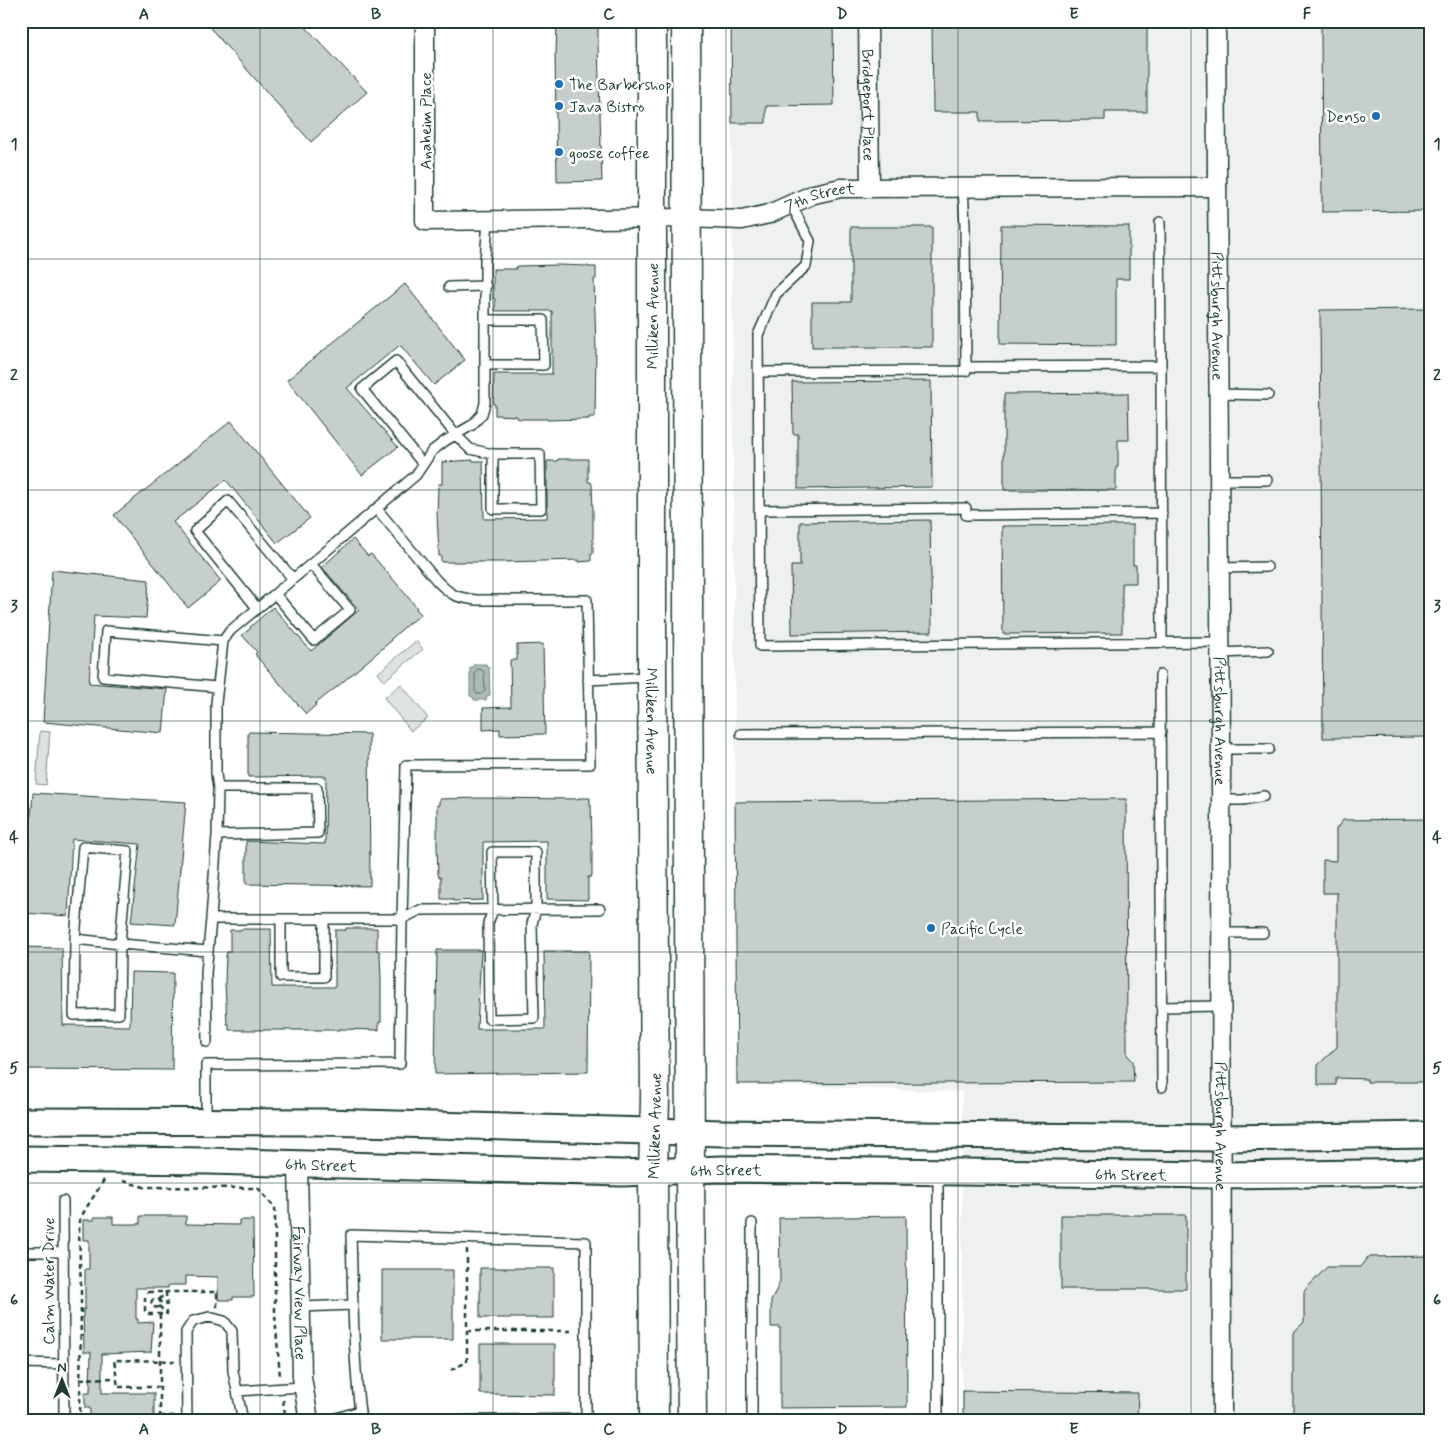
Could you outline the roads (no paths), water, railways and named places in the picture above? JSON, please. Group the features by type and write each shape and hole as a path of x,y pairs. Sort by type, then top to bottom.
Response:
{"main road":[{"name":"Milliken Avenue","path":"652,21 654,1421"},
{"path":"686,21 692,1421"},
{"path":"21,1122 324,1122 690,1132 1222,1138 1430,1135"},
{"name":"6th Street","path":"21,1159 209,1161 622,1173 721,1169 1222,1175 1430,1172"}],"street":[{"name":"Anaheim Place","path":"425,21 425,221"},
{"name":"Bridgeport Place","path":"868,21 870,188"},
{"name":"Pittsburgh Avenue","path":"1216,21 1221,749 1222,1421"},
{"name":"7th Street","path":"425,221 686,218 742,220 768,214 814,194 841,188 1217,188"},
{"name":"Fairway View Place","path":"298,1164 303,1387 309,1421"}],"lane":[{"path":"963,188 966,367 1161,366"},
{"path":"791,204 810,241 806,266 776,294 758,335 760,646 1162,642 1268,652"},
{"path":"207,1042 206,972 217,835 216,703 223,641 230,631 416,475 432,452 455,434 472,426 482,414 484,403 488,221"},
{"path":"1160,222 1162,642"},
{"path":"449,287 486,286"},
{"path":"485,365 544,365 543,320 486,320"},
{"path":"423,464 362,389 396,361 455,434 470,449 494,454 540,454 540,509 494,508 494,454"},
{"path":"758,372 966,371"},
{"path":"1218,394 1268,395"},
{"path":"1219,480 1267,480"},
{"path":"257,608 195,531 228,501 293,579"},
{"path":"206,1122 206,1065 400,1064 406,765 590,764 587,600 476,600 458,597 437,581 377,509"},
{"path":"759,510 1162,513"},
{"path":"275,594 314,640 350,610 312,564"},
{"path":"1219,568 1267,567"},
{"path":"217,687 103,677 106,631 223,641"},
{"path":"1160,675 1162,1087"},
{"path":"588,680 652,677"},
{"path":"741,734 1161,732"},
{"path":"1221,749 1269,749"},
{"path":"217,835 318,833 317,788 218,788"},
{"path":"1220,800 1242,800 1264,796"},
{"path":"83,847 128,852 120,944 118,1014 74,1015 75,939 83,847"},
{"path":"492,852 536,852 536,909 532,924 534,1018 489,1019 488,923 493,910 492,852"},
{"path":"211,919 402,919 420,910 600,909"},
{"path":"281,920 281,977 324,977 324,920"},
{"path":"1221,933 1264,933"},
{"path":"75,939 208,951"},
{"path":"1161,1007 1221,1006"},
{"path":"938,1172 938,1421"},
{"name":"Calm Water Drive","path":"63,1201 64,1421"},
{"path":"752,1223 752,1421"},
{"path":"361,1421 353,1305 352,1235 586,1242 586,1418 415,1421"},
{"path":"21,1252 63,1252"},
{"path":"301,1307 353,1305"},
{"path":"187,1421 186,1332 193,1321 209,1317 224,1321 232,1331 233,1372 243,1421"},
{"path":"21,1363 64,1364"},
{"path":"237,1390 303,1387"},
{"path":"326,1421 360,1411"}],"water":[{"path":"474,664 486,664 489,668 490,695 487,696 486,700 474,700 470,696 470,668"}],"place":[{"name":"The Barbershop","path":"559,84"},
{"name":"Java Bistro","path":"559,106"},
{"name":"Denso","path":"1376,116"},
{"name":"goose coffee","path":"559,152"},
{"name":"Pacific Cycle","path":"931,928"}]}
